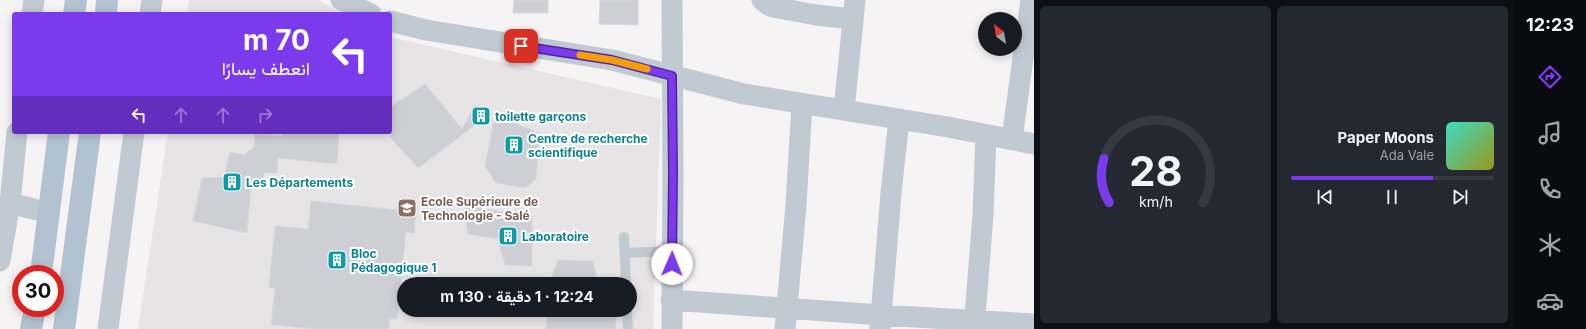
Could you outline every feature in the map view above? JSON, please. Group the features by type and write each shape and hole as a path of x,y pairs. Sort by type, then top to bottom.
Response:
{"main road":[{"path":"74,12 76,0"},
{"path":"106,12 107,0"},
{"path":"42,265 59,134"},
{"path":"64,329 90,134"},
{"path":"32,329 34,317"}],"street":[{"path":"32,12 34,0"},
{"path":"150,12 152,0"},
{"path":"341,0 367,12"},
{"path":"672,0 672,329"},
{"path":"762,0 773,7 816,15 854,9 844,110"},
{"path":"1012,139 1031,0"},
{"path":"392,22 426,30 612,60 744,94 899,119 1034,144"},
{"path":"785,329 802,104"},
{"path":"880,322 899,119"},
{"path":"108,329 134,134"},
{"path":"975,325 986,135"},
{"path":"0,261 10,203 11,142"},
{"path":"10,203 49,213"},
{"path":"672,300 787,308 880,322 975,325 1034,324"}],"lane":[{"path":"624,237 626,277"},
{"path":"625,253 672,251"},
{"path":"627,317 628,329"}],"shaded area":[{"path":"189,0 319,0 339,12 187,12"},
{"name":"Ecole Supérieure de Technologie - Salé","path":"392,37 661,99 653,329 138,329 168,134 392,134"}],"building":[{"path":"514,0 548,0 548,13 513,13"},
{"path":"600,0 638,0 638,25 599,24"},
{"path":"425,84 462,129 475,105 491,113 418,168 390,137 390,134 392,134 392,106"},
{"name":"Centre de recherche scientifique","path":"495,115 539,133 536,179 525,188 496,183 485,166"},
{"name":"Les Départements","path":"255,134 282,136 282,134 339,134 337,164 278,158 277,173 264,173 262,185 251,186 247,233 193,221 202,178 224,177 230,152 244,155 254,147"},
{"name":"Bloc Pédagogique 1","path":"311,201 398,210 398,206 416,208 414,233 406,232 401,277 397,277 397,319 390,319 389,329 316,329 271,325 275,288 269,287 275,226 308,229"},
{"name":"Laboratoire","path":"464,205 532,217 532,266 505,265 498,239 468,234"},
{"path":"558,260 593,261 596,277 552,277"},
{"path":"547,317 616,317 615,329 546,329"}],"slow traffic":[{"path":"580,55 612,60 647,69"}],"place":[{"name":"toilette garçons","path":"481,116"},
{"name":"Centre de recherche scientifique","path":"514,145"},
{"name":"Les Départements","path":"232,182"},
{"name":"Ecole Supérieure de Technologie - Salé","path":"407,208"},
{"name":"Laboratoire","path":"508,236"},
{"name":"Bloc Pédagogique 1","path":"337,260"}],"route":[{"path":"521,46 612,60 672,76 672,264"}]}
